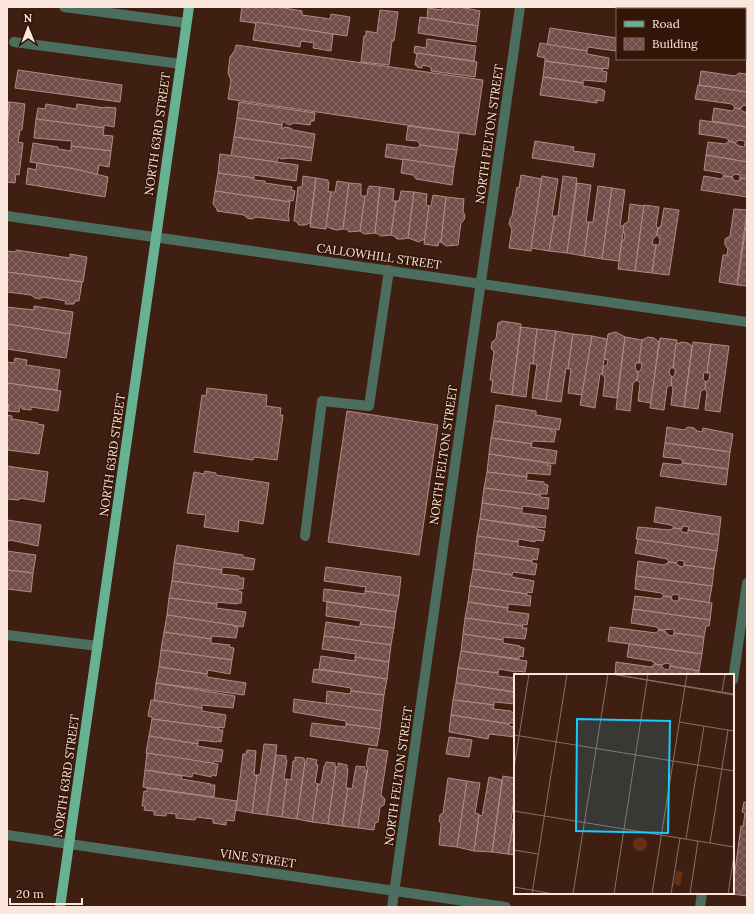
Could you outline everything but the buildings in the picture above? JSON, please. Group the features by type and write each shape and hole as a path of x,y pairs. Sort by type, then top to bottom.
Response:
{"main road":[{"name":"NORTH 63RD STREET","path":"60,907 189,7"}],"street":[{"path":"64,7 186,23"},
{"name":"NORTH FELTON STREET","path":"392,907 520,7"},
{"path":"14,42 181,64"},
{"name":"CALLOWHILL STREET","path":"7,216 747,322"},
{"path":"306,536 322,401 369,406 389,270"},
{"path":"734,674 747,583"},
{"path":"7,635 98,646"},
{"name":"VINE STREET","path":"7,835 506,907"},
{"path":"700,907 702,894"}]}
